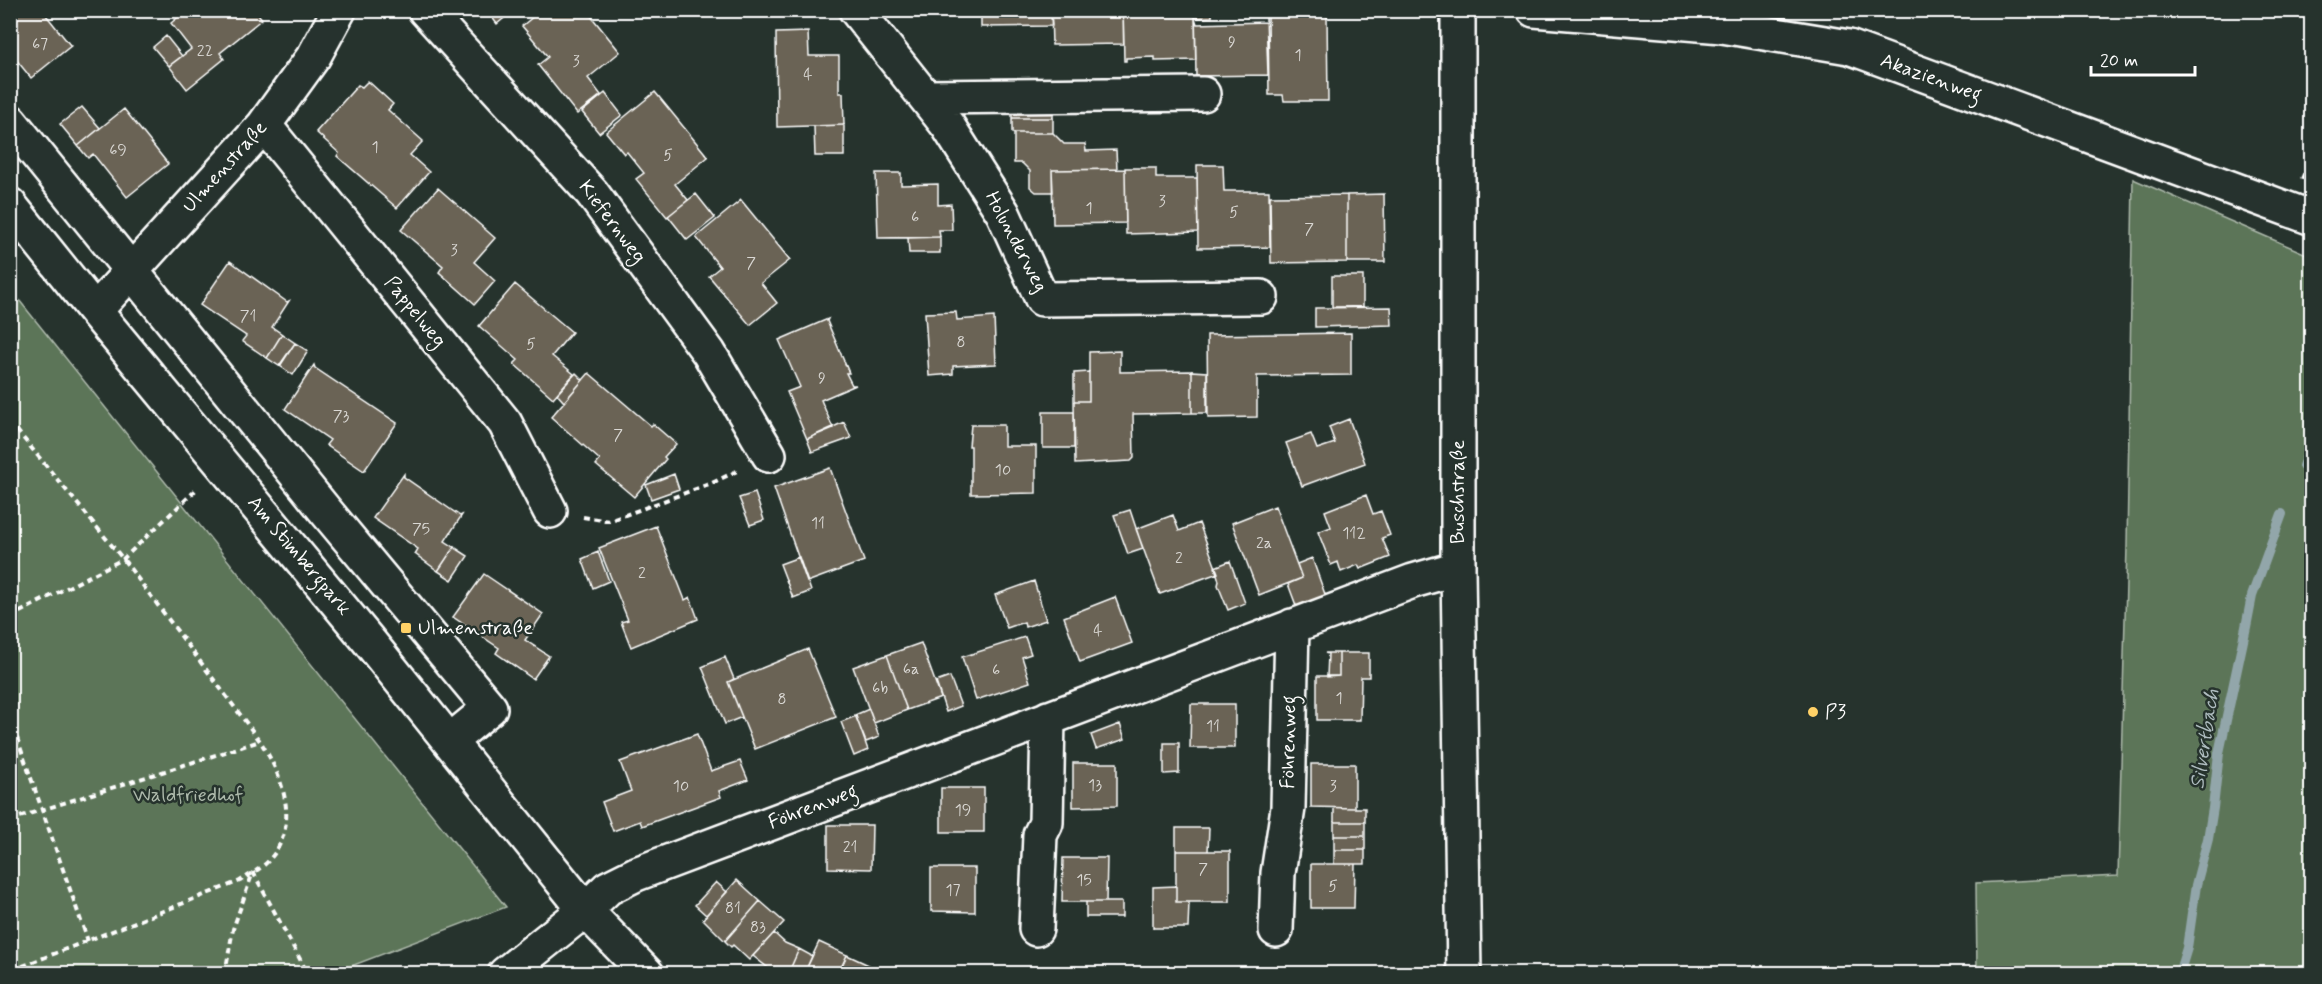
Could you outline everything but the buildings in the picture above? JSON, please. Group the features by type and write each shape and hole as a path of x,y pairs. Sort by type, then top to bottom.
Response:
{"street":[{"name":"Ulmenstraße","path":"95,310 264,125 314,56 339,10"},
{"name":"Kiefernweg","path":"425,10 592,193 709,353 769,455"},
{"name":"Holunderweg","path":"856,10 948,126 1003,213 1042,299 1261,297"},
{"path":"1458,11 1472,10"},
{"name":"Akazienweg","path":"1534,10 1722,26 1849,47 2312,218"},
{"name":"Buschstraße","path":"1458,11 1458,568 1464,974"},
{"path":"925,98 1203,94"},
{"path":"10,121 238,405 490,708 450,741"},
{"name":"Pappelweg","path":"264,125 505,423 550,511"},
{"name":"Am Stimbergpark","path":"10,205 287,541 585,910 647,974"},
{"path":"200,438 238,405"},
{"path":"287,541 324,509"},
{"name":"Föhrenweg","path":"585,910 608,888 636,874 1413,580 1458,568"},
{"name":"Föhrenweg","path":"1276,930 1278,873 1288,808 1292,626"},
{"path":"1036,929 1040,835 1046,823 1048,718"},
{"path":"505,974 585,910"}],"path":[{"path":"10,422 123,559 260,741 272,759 280,778 286,800 287,822 281,842 269,860 240,881 10,971"},
{"path":"10,435 19,432"},
{"path":"550,511 609,521 712,483 769,455"},
{"path":"10,617 123,559 222,464"},
{"path":"10,718 88,940"},
{"path":"10,820 260,741"},
{"path":"225,974 233,929 253,872"},
{"path":"253,872 308,974"}],"green space":[{"path":"2133,179 2311,256 2311,973 1977,973 1976,883 2118,876 2127,546"},
{"name":"Waldfriedhof","path":"11,290 506,907 333,973 11,973"}],"waterway":[{"name":"Silvertbach","path":"2303,466 2312,444"},
{"name":"Silvertbach","path":"2179,974 2187,948 2196,885 2208,839 2219,753 2252,596 2282,514"}],"place":[{"name":"Ulmenstraße","path":"406,628"},
{"name":"P3","path":"1813,712"}]}
